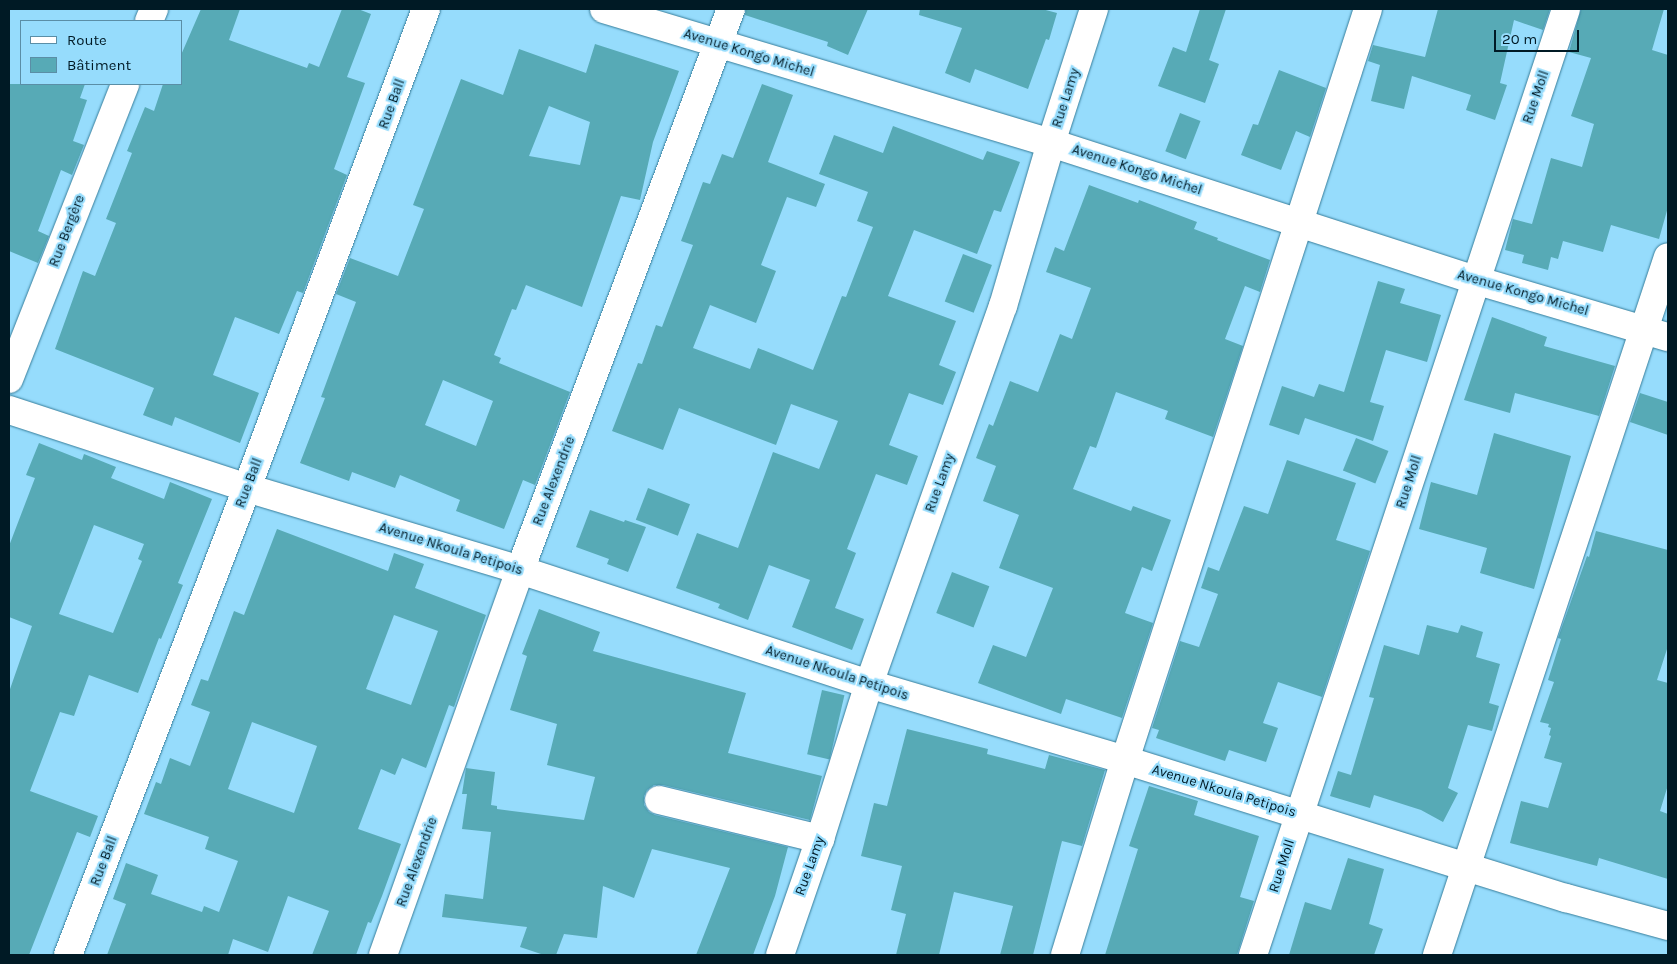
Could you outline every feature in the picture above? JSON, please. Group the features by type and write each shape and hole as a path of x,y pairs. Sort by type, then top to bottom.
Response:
{"street":[{"name":"Rue Ball","path":"68,955 247,488 426,9"},
{"name":"Avenue Kongo Michel","path":"604,9 1051,143 1475,280 1656,333"},
{"name":"Rue Alexendrie","path":"384,955 520,570 731,9"},
{"name":"Rue Lamy","path":"780,955 820,839 869,684 1003,306 1051,143 1094,9"},
{"path":"1066,955 1125,760 1368,9"},
{"name":"Rue Moll","path":"1253,955 1566,9"},
{"name":"Rue Bergère","path":"9,379 125,85"},
{"path":"1437,955 1656,333 1668,256"},
{"name":"Avenue Nkoula Petipois","path":"9,410 247,488 520,570 869,684 1125,760 1566,898 1668,926"},
{"path":"659,800 820,839"}],"building":[{"path":"201,9 240,9 229,40 307,68 309,63 319,67 342,9 358,9 371,14 347,77 365,83 334,169 347,175 303,293 297,291 279,334 235,317 213,375 259,393 240,443 175,417 172,426 143,415 154,388 55,349 83,271 95,276 116,223 106,219 132,153 127,151 145,107 154,111 163,85 182,85 182,53"},
{"path":"746,9 868,9 848,55 827,46 828,42 745,15"},
{"path":"920,9 1042,9 1057,13 1049,40 1046,39 1028,89 975,69 970,83 945,73 962,28 919,15"},
{"path":"1200,9 1226,9 1209,60 1219,64 1205,103 1158,86 1173,47 1186,52"},
{"path":"1438,9 1550,9 1543,30 1514,20 1500,83 1507,85 1495,120 1466,110 1471,95 1412,76 1404,109 1371,101 1380,65 1368,61 1373,45 1425,57"},
{"path":"1581,9 1664,9 1652,50 1668,55 1668,207 1659,239 1611,225 1603,252 1563,241 1558,259 1551,257 1548,270 1522,263 1524,255 1505,250 1513,219 1532,224 1551,158 1582,167 1594,124 1571,116 1591,58 1569,52"},
{"path":"595,44 679,71 653,142 640,200 621,196 582,307 526,285 516,310 512,309 494,355 501,358 499,363 570,392 535,485 523,480 504,529 456,511 460,500 400,475 395,488 352,472 349,481 300,463 325,398 321,397 356,302 336,294 350,258 398,276 424,209 413,205 461,79 503,95 519,49 586,73","holes":["549,106 590,122 580,165 529,156","443,380 493,401 476,446 425,425"]},
{"path":"1279,70 1326,88 1310,137 1296,131 1281,170 1241,155 1253,124 1258,125"},
{"path":"9,84 85,85 80,98 87,100 73,141 84,145 72,175 61,170 38,231 49,236 38,263 9,251"},
{"path":"762,84 793,95 768,162 825,184 816,207 787,197 761,265 776,271 756,323 710,305 693,348 750,369 758,348 813,370 842,296 846,297 873,227 857,221 868,192 819,174 834,135 883,153 893,126 983,160 987,151 1020,162 1001,212 994,210 977,254 914,230 888,296 956,321 939,365 956,372 943,405 909,393 889,445 918,456 907,485 876,474 847,549 856,553 835,608 864,619 852,650 792,627 810,580 769,565 748,620 718,608 720,604 676,588 697,533 738,548 773,452 819,469 838,421 791,404 776,445 679,408 663,450 612,431 638,363 642,364 656,325 662,327 693,245 681,241 703,182 710,184 722,154 733,158"},
{"path":"1180,113 1201,121 1186,159 1165,151"},
{"path":"1089,185 1138,203 1139,200 1197,222 1194,229 1270,260 1260,292 1245,286 1225,339 1243,346 1213,437 1165,419 1168,411 1116,392 1096,448 1090,446 1073,489 1131,511 1133,506 1171,520 1152,571 1142,567 1125,613 1153,623 1122,718 1066,699 1061,714 978,683 993,645 1026,657 1053,588 999,568 1019,515 983,501 996,466 976,458 989,424 993,426 1010,381 1038,392 1060,334 1072,339 1091,288 1046,272 1055,247 1064,251"},
{"path":"963,254 992,265 974,313 945,302"},
{"path":"1378,281 1405,289 1400,303 1441,315 1427,362 1386,350 1370,402 1384,406 1373,441 1305,418 1299,435 1269,425 1282,386 1314,397 1319,384 1344,392"},
{"path":"1492,317 1547,337 1544,346 1615,366 1599,416 1515,393 1510,413 1464,400"},
{"path":"1640,393 1668,402 1668,435 1630,422"},
{"path":"1494,433 1571,456 1534,589 1480,573 1487,548 1419,529 1431,482 1477,495"},
{"path":"1356,438 1388,451 1375,484 1343,470"},
{"path":"39,443 82,460 84,454 116,467 111,478 164,499 170,482 212,499 178,583 183,585 161,639 159,638 138,693 89,675 74,716 60,712 30,791 98,816 90,837 77,832 29,955 9,955 9,692 32,626 9,617 9,546 35,478 26,475","holes":["94,525 144,544 138,559 142,561 113,633 59,614"]},
{"path":"1287,460 1356,483 1336,540 1370,551 1322,697 1278,682 1263,723 1278,728 1266,762 1229,750 1225,761 1156,738 1159,730 1152,728 1180,641 1199,647 1218,594 1201,588 1208,567 1219,571 1244,506 1268,514"},
{"path":"648,488 690,504 678,536 636,520"},
{"path":"590,510 624,522 625,520 646,527 628,572 607,564 609,559 576,547"},
{"path":"277,529 388,571 394,553 424,564 415,588 486,615 454,707 449,705 426,768 402,758 395,775 381,769 358,829 401,844 382,896 371,923 368,922 356,955 312,955 329,911 288,896 268,952 233,939 228,955 107,955 126,904 113,899 126,863 158,875 151,894 202,912 204,906 219,912 238,861 205,849 209,837 144,814 156,782 161,784 170,758 190,766 210,712 191,705 201,679 208,681 234,611 244,615","holes":["394,615 438,631 411,705 366,689","252,722 317,746 294,813 228,789"]},
{"path":"1596,531 1668,550 1668,646 1657,680 1668,683 1668,785 1660,811 1668,814 1668,879 1599,858 1597,866 1510,843 1521,801 1548,808 1562,763 1544,758 1551,736 1549,735 1551,728 1548,727 1549,724 1540,722 1554,682 1548,680 1561,639 1558,638 1587,556 1589,557"},
{"path":"952,572 989,586 974,627 936,613"},
{"path":"539,609 600,632 593,651 746,693 728,753 822,776 810,820 663,785 654,785 647,790 644,796 644,805 649,812 655,815 788,847 775,896 753,955 696,955 730,868 652,849 634,898 603,886 597,938 564,934 556,955 544,955 520,947 527,927 442,917 445,894 483,899 491,832 462,829 467,794 462,794 466,768 495,772 491,805 497,806 497,809 584,820 595,777 547,765 557,724 510,710 527,656 522,654"},
{"path":"1427,625 1458,633 1461,625 1483,632 1476,657 1500,664 1489,703 1499,706 1492,731 1468,725 1448,788 1458,793 1443,822 1421,810 1374,795 1370,808 1330,796 1338,771 1351,775 1374,698 1369,697 1384,645 1419,655"},
{"path":"822,690 844,695 830,759 807,754"},
{"path":"907,729 988,749 987,754 1045,769 1049,755 1105,770 1082,846 1062,841 1033,955 1000,955 1013,906 954,892 939,955 896,955 906,914 891,910 902,866 861,856 874,803 887,806"},
{"path":"1149,786 1198,801 1194,815 1259,836 1240,897 1254,901 1237,955 1105,955 1138,849 1129,846"},
{"path":"1348,858 1384,869 1369,924 1383,929 1374,955 1289,955 1305,902 1331,910"}]}
